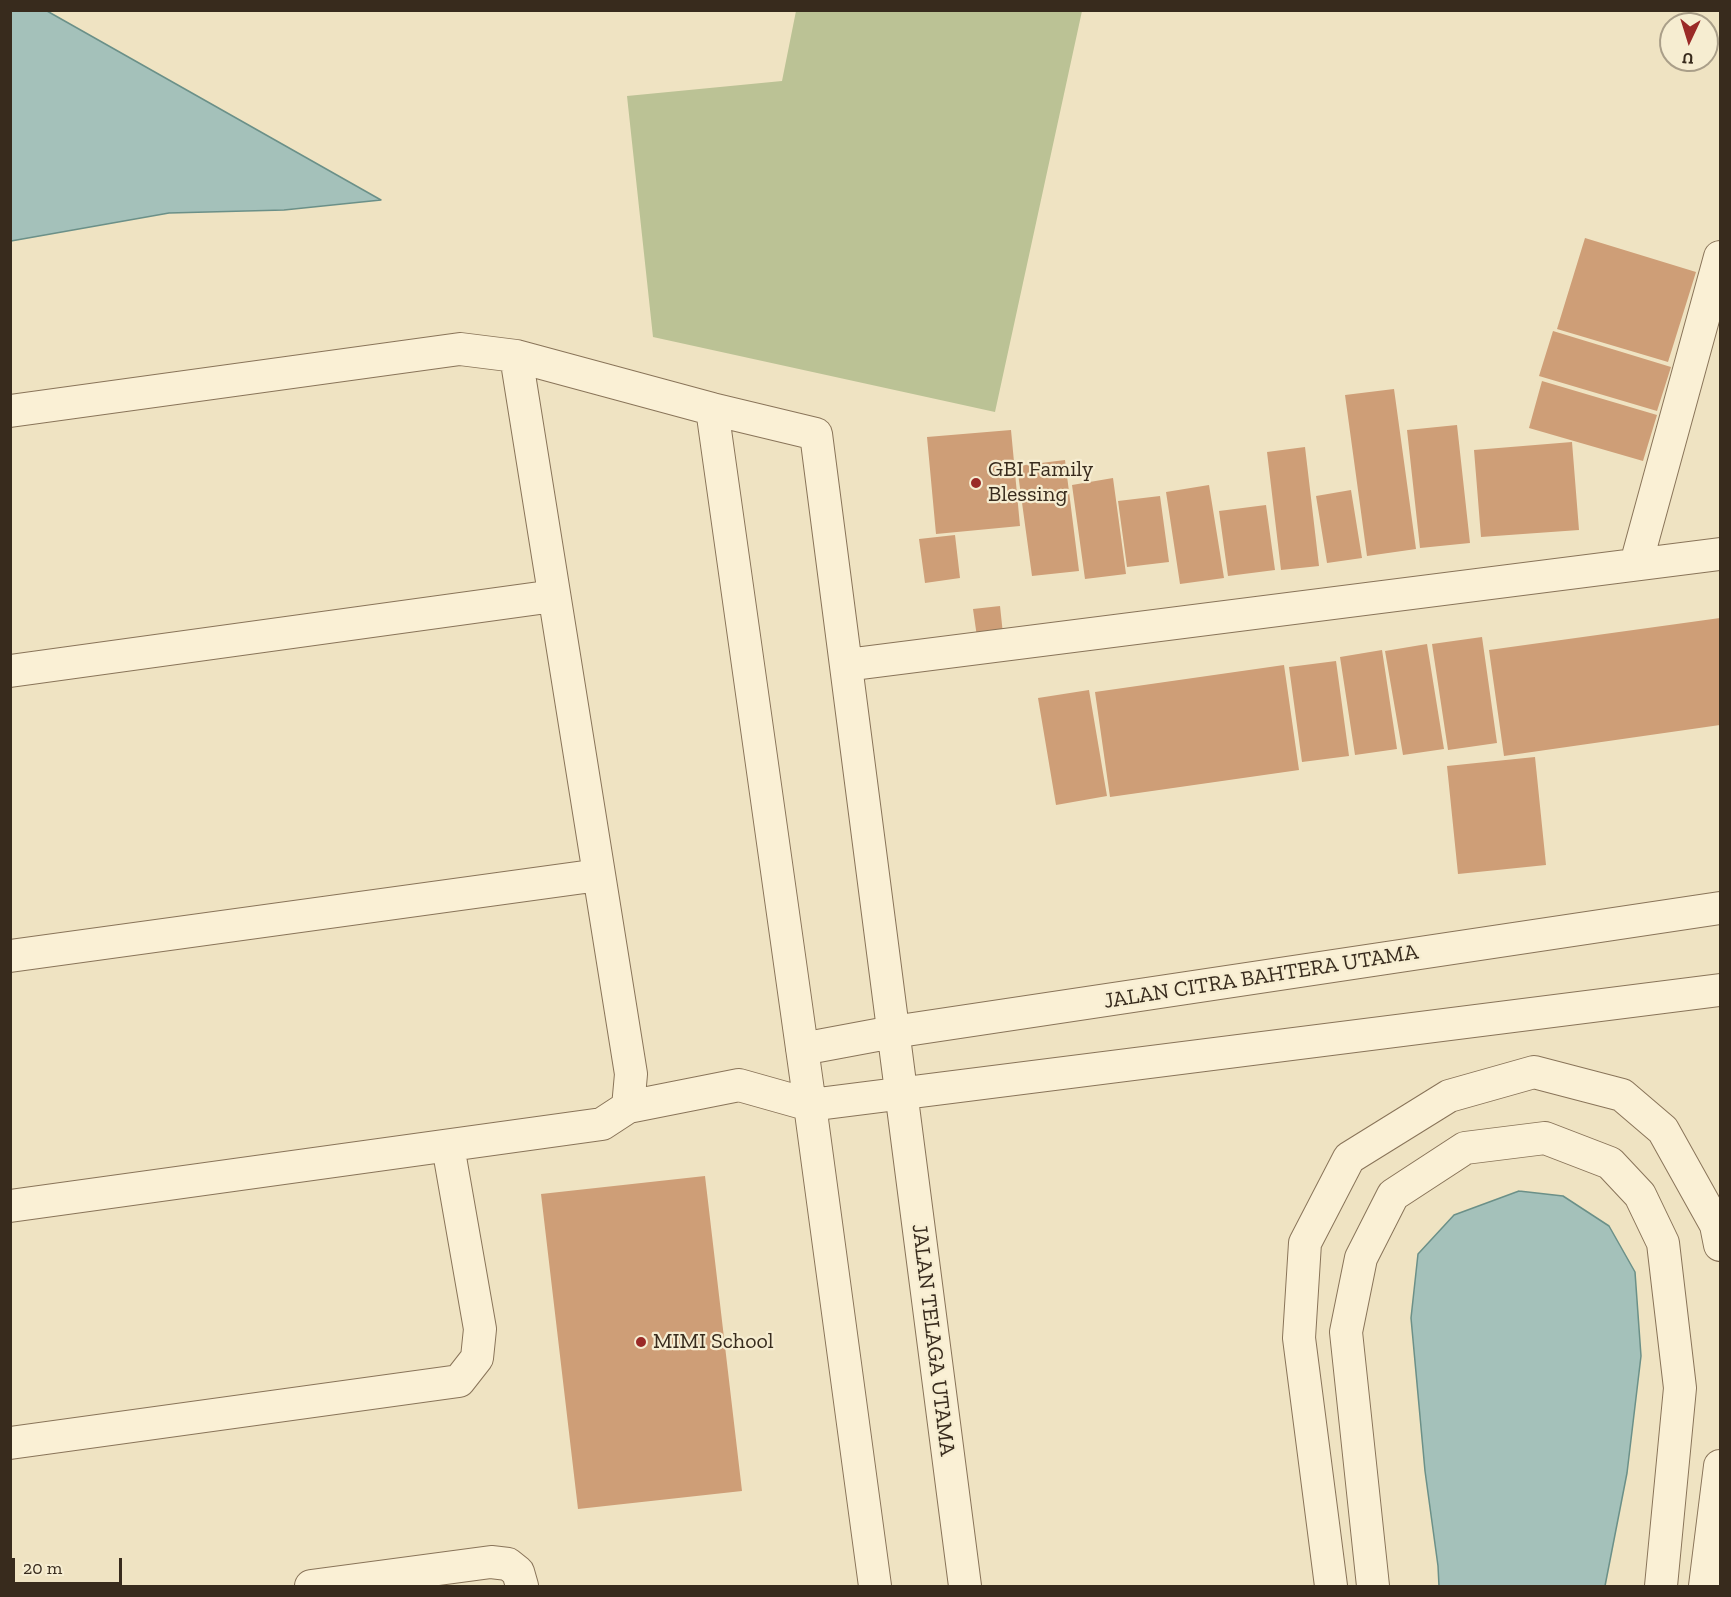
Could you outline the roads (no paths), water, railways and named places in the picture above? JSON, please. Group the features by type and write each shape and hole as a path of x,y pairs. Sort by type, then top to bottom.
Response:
{"street":[{"path":"1636,564 1720,257"},
{"path":"10,411 460,349 516,356 712,409 810,1105 874,1587"},
{"path":"516,356 631,1074 628,1107"},
{"name":"JALAN TELAGA UTAMA","path":"712,409 816,434 965,1587"},
{"path":"846,665 1720,554"},
{"path":"10,671 554,596"},
{"path":"10,956 599,875"},
{"name":"JALAN CITRA BAHTERA UTAMA","path":"802,1049 893,1032 1720,908"},
{"path":"10,1206 602,1124 628,1107 739,1085 810,1105 1720,990"},
{"path":"1331,1587 1299,1338 1305,1242 1349,1158 1449,1096 1534,1072 1622,1095 1663,1130 1716,1225 1720,1245"},
{"path":"1372,1587 1346,1332 1360,1258 1393,1195 1465,1148 1545,1138 1610,1163 1640,1195 1663,1243 1680,1388 1661,1587"},
{"path":"10,1443 459,1381 477,1358 480,1329 448,1146"},
{"path":"1705,1587 1720,1466"},
{"path":"311,1587 491,1562 508,1564 518,1572 522,1587"}],"water":[{"path":"11,10 47,11 381,200 284,210 169,213 11,241"},
{"path":"1519,1191 1563,1196 1609,1226 1635,1272 1641,1356 1627,1473 1605,1586 1439,1586 1425,1471 1411,1318 1418,1254 1454,1215"}],"place":[{"name":"GBI Family Blessing","path":"976,483"},
{"name":"MIMI School","path":"641,1342"}]}
